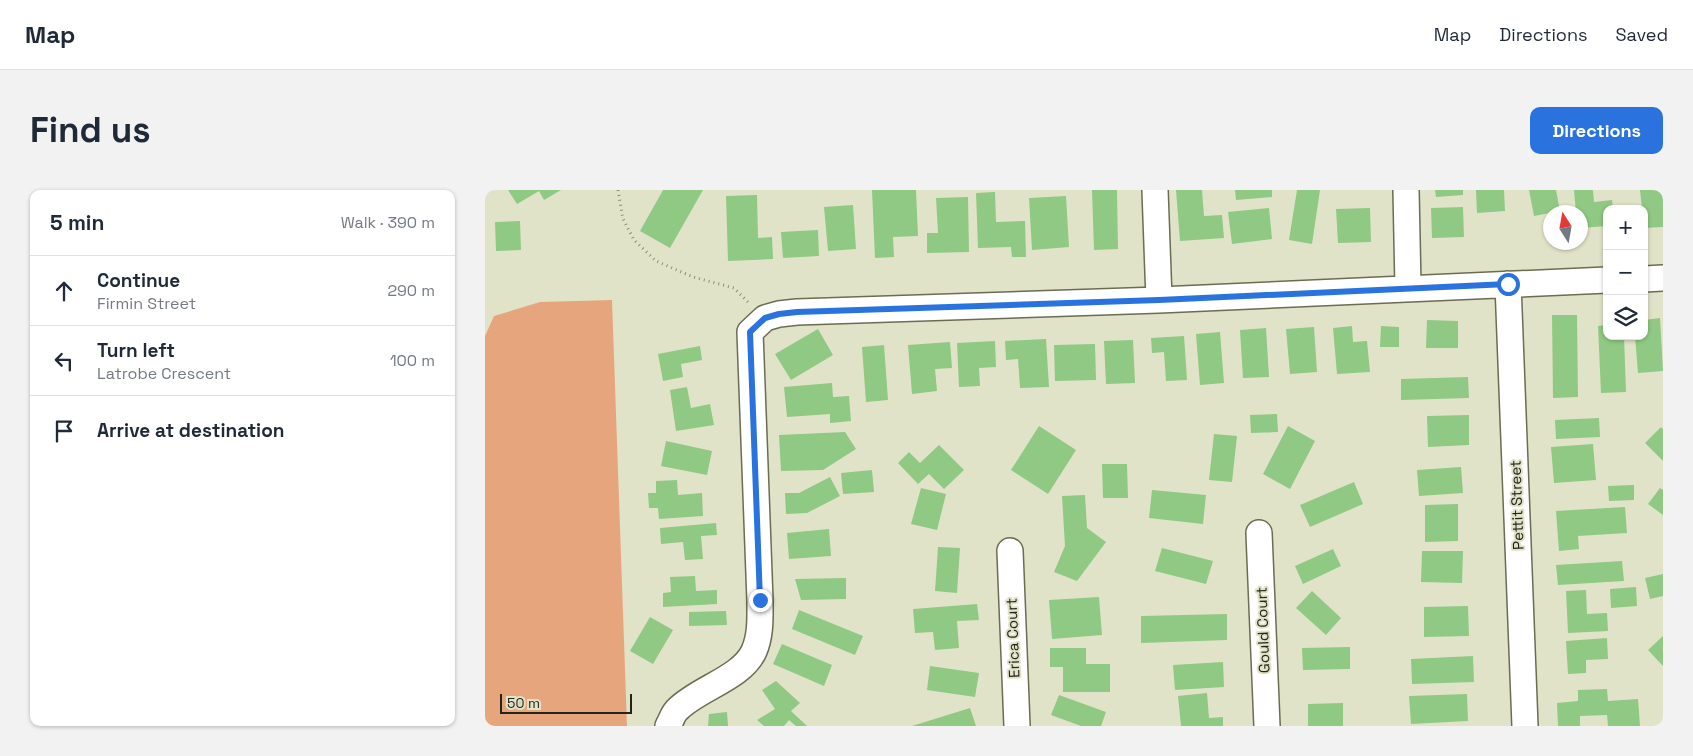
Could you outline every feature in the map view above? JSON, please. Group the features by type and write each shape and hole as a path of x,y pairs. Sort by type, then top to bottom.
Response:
{"street":[{"path":"1155,190 1159,300"},
{"path":"1406,190 1408,288"},
{"path":"1648,278 1663,278"},
{"path":"668,726 676,710 696,695 742,668 753,652 759,636 757,325 779,314 1159,300 1603,280"},
{"name":"Pettit Street","path":"1508,284 1525,726"},
{"name":"Gould Court","path":"1259,533 1267,726"},
{"name":"Erica Court","path":"1010,550 1017,726"}],"path":[{"path":"618,190 623,219 634,240 656,261 693,277 735,288 757,325"}],"shaded area":[{"path":"612,300 627,726 485,726 485,336 494,316 540,302"}],"building":[{"path":"508,190 561,190 544,200 539,191 517,204"},
{"path":"663,190 703,190 670,248 640,231"},
{"path":"872,190 916,190 918,236 893,237 894,257 875,258"},
{"path":"1092,190 1117,190 1118,249 1094,250"},
{"path":"1176,190 1202,190 1204,216 1222,215 1224,238 1180,241"},
{"path":"1235,190 1272,190 1272,197 1236,200"},
{"path":"1297,190 1320,190 1312,244 1289,240"},
{"path":"1435,190 1463,190 1463,195 1436,197"},
{"path":"1476,190 1504,190 1505,211 1477,213"},
{"path":"1529,190 1556,190 1559,205 1543,205 1543,214 1534,216"},
{"path":"1574,190 1593,190 1594,202 1612,200 1613,205 1603,205 1603,226 1588,227 1588,205 1575,205"},
{"path":"1640,190 1663,190 1663,227 1648,228 1648,205 1642,205"},
{"path":"995,192 996,222 1025,221 1026,257 1012,257 1011,247 978,248 976,193"},
{"path":"757,195 758,238 772,237 773,259 728,261 726,196"},
{"path":"1066,196 1069,247 1032,250 1029,198"},
{"path":"968,197 969,252 927,253 927,233 938,233 936,198"},
{"path":"853,205 856,249 828,251 824,207"},
{"path":"1463,207 1464,237 1432,238 1431,208"},
{"path":"1269,208 1272,239 1232,244 1228,212"},
{"path":"1370,208 1371,242 1338,243 1336,209"},
{"path":"520,221 521,250 496,251 495,222"},
{"path":"818,230 819,256 783,258 781,232"},
{"path":"1552,315 1577,315 1578,397 1553,398"},
{"path":"1660,318 1663,371 1638,373 1635,340 1648,340 1648,320"},
{"path":"1427,320 1458,321 1458,348 1426,348"},
{"path":"1603,325 1603,340 1624,340 1626,392 1601,393 1598,326"},
{"path":"1352,326 1353,342 1367,341 1370,372 1337,374 1333,328"},
{"path":"1381,326 1399,327 1399,347 1380,347"},
{"path":"1314,327 1317,372 1290,374 1286,329"},
{"path":"1266,328 1269,377 1243,378 1240,330"},
{"path":"818,329 833,355 791,380 775,354"},
{"path":"1220,332 1224,383 1200,385 1196,334"},
{"path":"1184,336 1187,380 1166,381 1164,352 1152,353 1151,338"},
{"path":"1046,339 1049,387 1020,388 1018,359 1006,360 1005,341"},
{"path":"1133,340 1135,383 1106,384 1104,341"},
{"path":"995,341 996,367 979,368 980,386 959,387 957,343"},
{"path":"950,342 952,368 935,369 937,391 912,394 908,345"},
{"path":"1095,344 1096,380 1055,381 1054,345"},
{"path":"884,345 888,400 866,402 862,347"},
{"path":"700,346 702,360 681,364 683,377 663,381 658,354"},
{"path":"1468,377 1469,398 1401,400 1401,379"},
{"path":"832,383 833,397 849,396 851,421 830,423 830,414 787,417 784,387"},
{"path":"687,387 691,408 710,404 714,425 676,431 670,390"},
{"path":"1277,414 1278,432 1251,433 1250,415"},
{"path":"1469,415 1469,445 1428,447 1427,416"},
{"path":"1599,418 1600,437 1556,439 1555,420"},
{"path":"1039,426 1076,450 1048,494 1011,470"},
{"path":"1288,426 1315,441 1290,489 1263,474"},
{"path":"1661,427 1663,429 1663,461 1645,443"},
{"path":"845,432 856,449 823,470 781,471 779,435"},
{"path":"1214,434 1237,436 1232,482 1209,480"},
{"path":"666,441 712,451 707,475 661,466"},
{"path":"1593,444 1596,480 1554,483 1551,447"},
{"path":"939,445 964,470 944,489 929,474 918,484 898,463 909,452 920,463"},
{"path":"1102,464 1127,464 1128,498 1103,498"},
{"path":"1461,467 1463,493 1419,496 1417,470"},
{"path":"872,470 874,492 843,494 841,473"},
{"path":"830,477 840,496 807,513 786,514 785,493 799,493"},
{"path":"677,480 678,495 702,493 703,516 659,519 658,508 649,508 648,493 656,493 656,481"},
{"path":"1354,482 1363,504 1310,527 1300,505"},
{"path":"1634,485 1634,500 1609,501 1608,486"},
{"path":"921,488 946,494 937,530 911,524"},
{"path":"1660,488 1663,490 1663,515 1648,504"},
{"path":"1152,490 1206,495 1203,524 1149,518"},
{"path":"1085,495 1087,528 1106,542 1077,581 1054,572 1065,546 1062,496"},
{"path":"1458,504 1458,541 1425,542 1425,505"},
{"path":"1625,507 1627,533 1578,536 1579,549 1559,551 1556,511"},
{"path":"716,523 717,535 701,536 703,559 685,560 683,542 661,544 660,528"},
{"path":"829,529 831,556 789,559 787,533"},
{"path":"938,547 960,548 957,593 935,591"},
{"path":"1162,548 1213,561 1206,584 1155,571"},
{"path":"1333,549 1341,566 1303,584 1295,566"},
{"path":"1422,551 1463,551 1462,583 1421,582"},
{"path":"1622,561 1624,581 1558,585 1556,565"},
{"path":"1663,574 1663,596 1650,599 1645,578"},
{"path":"695,576 696,591 717,590 717,604 663,607 663,593 671,592 670,577"},
{"path":"846,578 846,599 801,600 795,579"},
{"path":"1636,587 1637,606 1611,608 1610,589"},
{"path":"1586,590 1587,614 1607,613 1608,631 1568,633 1566,591"},
{"path":"1312,591 1341,618 1326,635 1296,608"},
{"path":"1099,597 1102,635 1052,639 1049,600"},
{"path":"977,604 979,620 957,621 959,648 935,650 933,632 915,633 913,609"},
{"path":"1468,606 1469,636 1424,637 1424,607"},
{"path":"799,610 863,636 855,655 792,629"},
{"path":"726,611 727,625 689,626 689,612"},
{"path":"1227,614 1227,640 1141,643 1141,616"},
{"path":"650,617 673,630 653,664 630,651"},
{"path":"1663,636 1663,666 1648,650"},
{"path":"1607,638 1608,659 1586,660 1586,673 1568,674 1566,641"},
{"path":"782,644 832,665 824,686 773,664"},
{"path":"1350,647 1350,669 1303,670 1302,648"},
{"path":"1050,648 1086,648 1086,664 1110,664 1110,692 1063,692 1063,667 1050,667"},
{"path":"1473,656 1474,682 1412,684 1411,659"},
{"path":"1223,662 1224,687 1175,690 1173,665"},
{"path":"930,666 979,673 975,697 927,690"},
{"path":"776,681 800,703 791,711 807,726 796,726 789,720 784,726 764,726 757,720 775,709 762,690"},
{"path":"1607,689 1608,701 1638,699 1640,726 1608,726 1607,715 1580,716 1580,726 1558,726 1557,703 1578,701 1578,690"},
{"path":"1207,693 1209,718 1223,717 1223,726 1181,726 1178,696"},
{"path":"1467,694 1468,721 1411,724 1409,696"},
{"path":"1059,695 1106,712 1101,726 1081,726 1051,715"},
{"path":"1343,703 1343,726 1308,726 1308,704"},
{"path":"970,708 976,726 912,726"},
{"path":"727,712 728,726 708,726 709,714"}],"route":[{"path":"760,600 750,332 765,318 797,312 1159,300 1508,284"}]}
